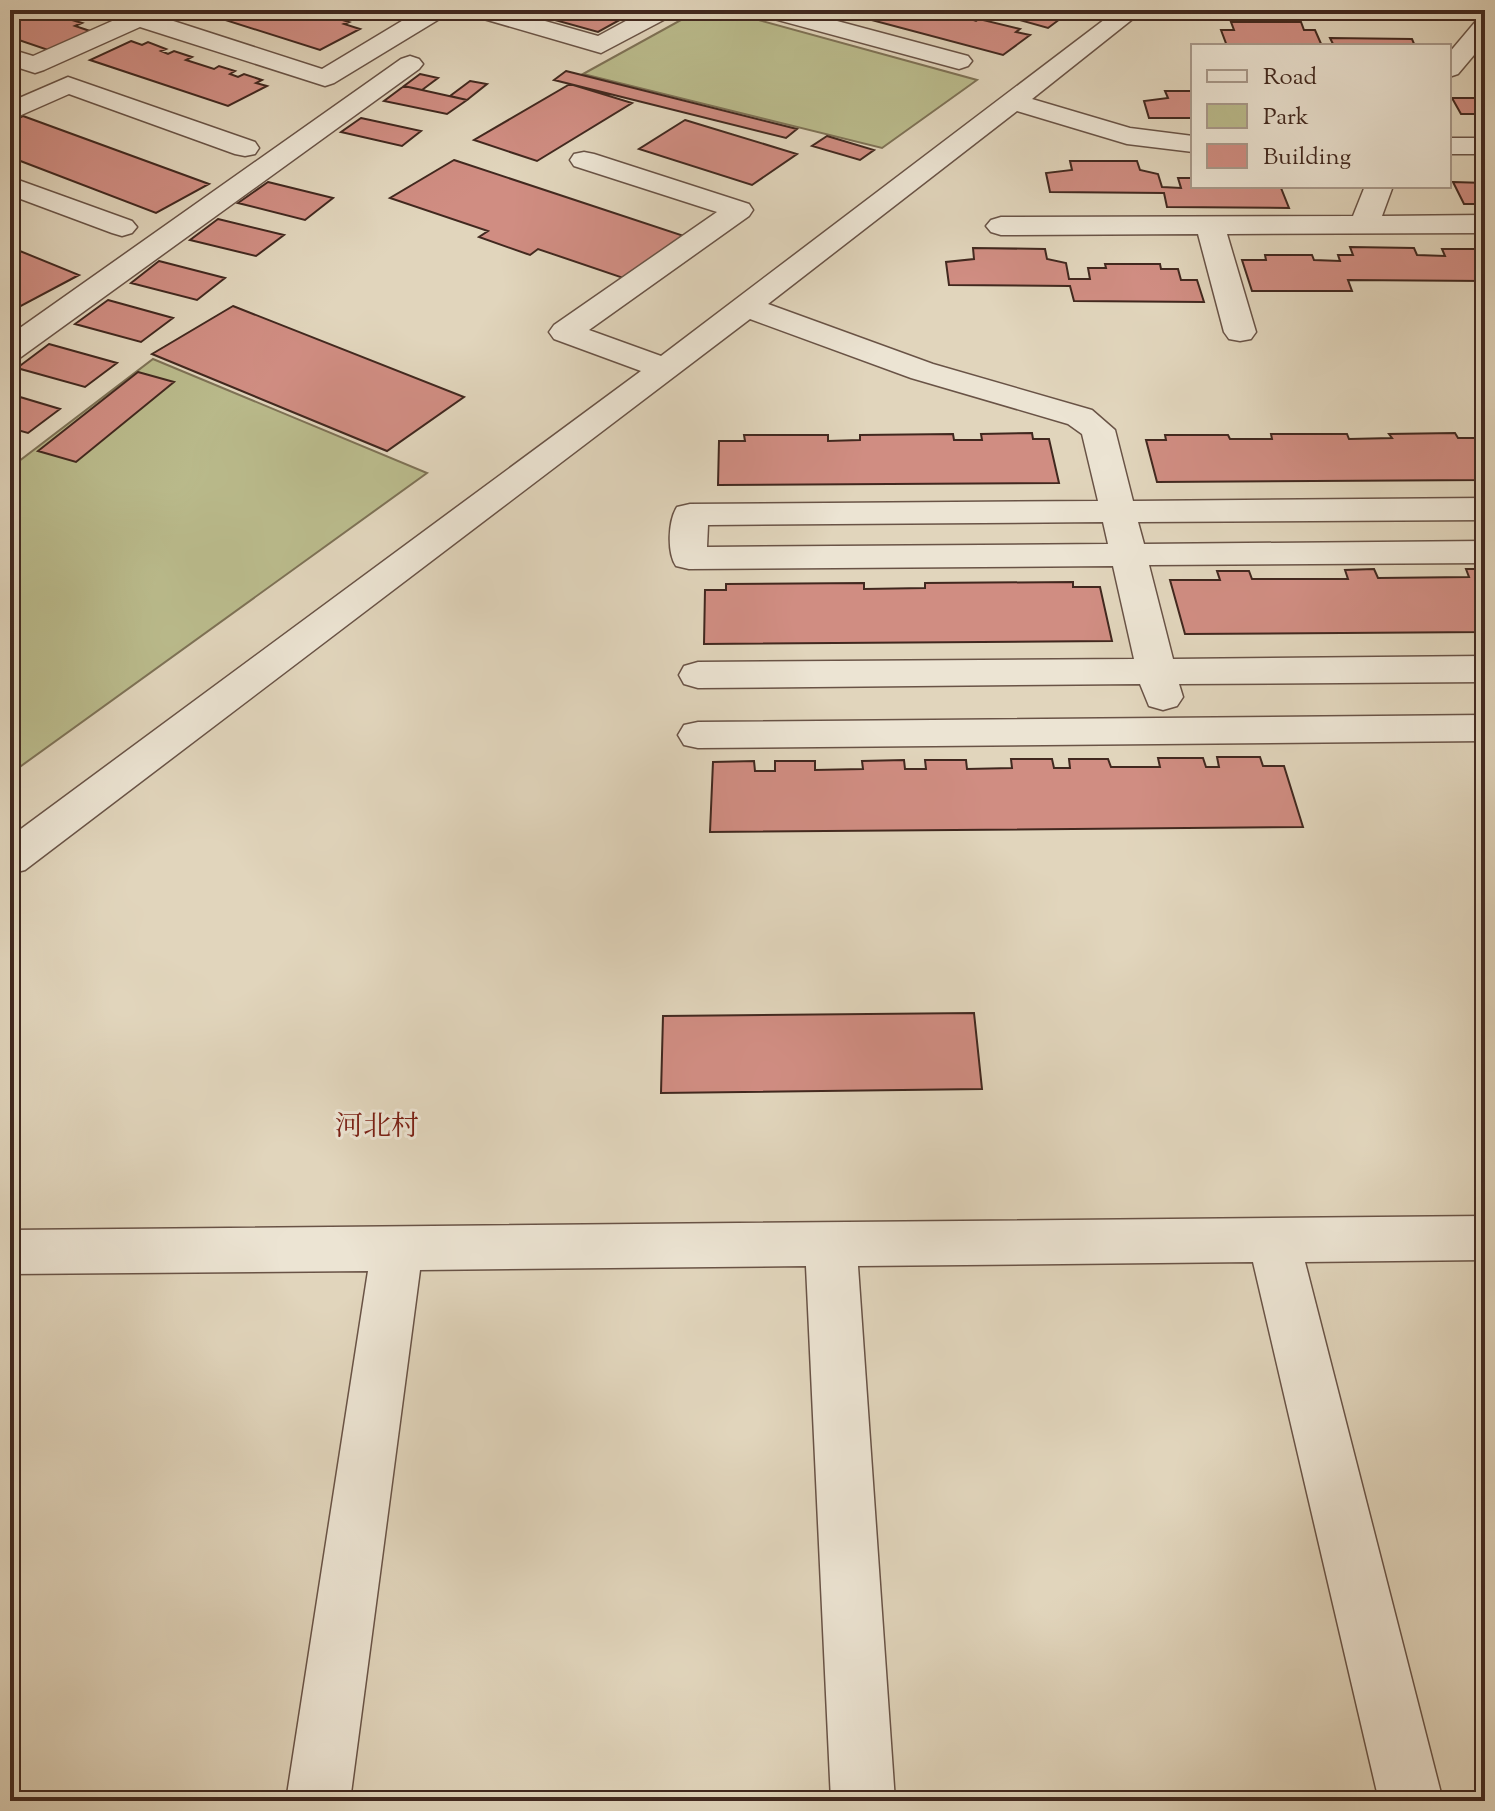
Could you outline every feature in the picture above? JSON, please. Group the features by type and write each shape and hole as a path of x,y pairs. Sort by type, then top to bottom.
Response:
{"street":[{"path":"10,57 35,65 151,12 325,78 437,10"},
{"path":"479,10 601,45 664,10"},
{"path":"768,10 959,61"},
{"path":"10,859 665,369 1132,10"},
{"path":"1451,67 1485,26"},
{"path":"10,350 410,64"},
{"path":"10,112 68,85 245,148"},
{"path":"1013,102 1127,136 1191,144"},
{"path":"1451,146 1485,146"},
{"path":"584,160 739,210 565,332 665,369"},
{"path":"10,185 122,227"},
{"path":"1362,224 1374,205 1378,188"},
{"path":"1001,226 1485,224"},
{"path":"1210,225 1240,332"},
{"path":"746,307 922,371 1080,417 1098,430 1172,731"},
{"path":"1485,509 690,515 689,558 1485,552"},
{"path":"698,675 1485,669"},
{"path":"698,735 1485,728"},
{"path":"10,1252 1485,1238"},
{"path":"1274,1240 1411,1801"},
{"path":"831,1244 863,1801"},
{"path":"318,1801 397,1248"}],"green space":[{"path":"699,10 722,10 977,80 882,148 583,74"},
{"path":"153,359 427,473 10,774 10,468"}],"building":[{"path":"10,10 27,10 47,16 52,14 82,23 75,26 90,31 48,50 10,37"},
{"path":"194,10 297,10 312,15 317,12 349,22 344,24 360,29 320,50"},
{"path":"519,10 630,10 636,11 598,32"},
{"path":"834,10 945,10 976,21 979,19 1020,29 1016,32 1030,35 1003,55"},
{"path":"1029,10 1072,10 1048,28 1016,19"},
{"path":"1231,22 1301,22 1304,30 1315,30 1321,44 1226,44 1221,30 1234,30"},
{"path":"1330,38 1412,39 1414,44 1333,44"},
{"path":"131,41 142,45 148,42 166,49 161,51 168,54 174,51 192,57 186,60 214,69 219,66 235,71 230,74 238,77 244,74 262,80 256,83 267,86 228,106 90,60"},
{"path":"566,71 797,129 786,138 554,80"},
{"path":"420,74 438,78 422,90 404,86"},
{"path":"470,81 487,84 467,100 450,96"},
{"path":"570,84 632,103 537,161 474,140"},
{"path":"404,86 467,100 447,114 384,101"},
{"path":"1479,89 1485,89 1485,114 1461,114 1452,98 1484,98"},
{"path":"1165,91 1191,91 1191,118 1149,118 1144,101 1168,98"},
{"path":"23,116 209,184 156,213 10,157 10,122"},
{"path":"361,118 421,131 402,146 341,132"},
{"path":"685,120 797,154 752,185 639,149"},
{"path":"827,136 874,150 860,160 812,146"},
{"path":"454,160 693,239 632,281 538,249 530,255 479,237 488,231 390,198"},
{"path":"1070,161 1137,161 1140,170 1158,174 1162,187 1181,188 1178,178 1191,178 1191,188 1281,188 1289,208 1167,207 1164,193 1050,192 1046,173 1072,170"},
{"path":"268,182 333,198 305,220 238,203"},
{"path":"1453,182 1485,183 1485,204 1464,204"},
{"path":"218,219 284,235 256,256 190,240"},
{"path":"10,247 79,275 19,307 10,304"},
{"path":"1350,247 1414,248 1417,255 1445,256 1442,249 1485,249 1485,281 1348,280 1352,291 1252,291 1242,260 1266,260 1265,255 1312,255 1314,260 1340,261 1338,255 1353,255"},
{"path":"973,248 1045,249 1047,259 1066,263 1069,279 1090,279 1088,268 1106,268 1105,264 1160,264 1161,269 1178,269 1181,280 1197,280 1204,302 1074,301 1070,286 949,285 946,262 974,259"},
{"path":"159,261 225,278 197,300 131,283"},
{"path":"108,300 173,318 141,342 75,324"},
{"path":"233,306 464,397 387,451 152,354"},
{"path":"49,344 117,363 85,387 17,368"},
{"path":"138,372 174,382 76,462 38,451"},
{"path":"10,394 60,409 28,433 10,428"},
{"path":"1032,433 1033,439 1049,439 1059,483 718,485 719,441 745,441 744,435 828,435 828,441 860,440 860,435 953,434 954,440 982,440 981,434"},
{"path":"1455,433 1458,438 1476,438 1485,455 1485,480 1157,482 1146,440 1166,440 1165,435 1272,439 1271,434 1347,434 1349,439 1392,438 1389,434"},
{"path":"1374,569 1378,578 1469,577 1466,569 1485,569 1485,632 1185,634 1170,580 1220,580 1217,571 1249,571 1252,579 1348,579 1345,570"},
{"path":"1073,582 1073,587 1100,587 1112,641 704,644 705,590 726,590 726,584 864,583 864,589 925,588 925,583"},
{"path":"1217,757 1260,757 1263,766 1284,766 1303,827 710,832 713,762 754,761 755,771 775,771 775,761 815,761 815,770 863,769 862,761 904,760 905,769 926,769 925,760 966,760 967,769 1012,768 1011,759 1052,759 1054,768 1070,768 1069,759 1108,759 1111,767 1160,767 1158,758 1203,758 1206,767 1219,767"},
{"path":"974,1013 982,1089 661,1093 663,1016"}],"district":[{"name":"河北村","path":"377,1128"}]}
